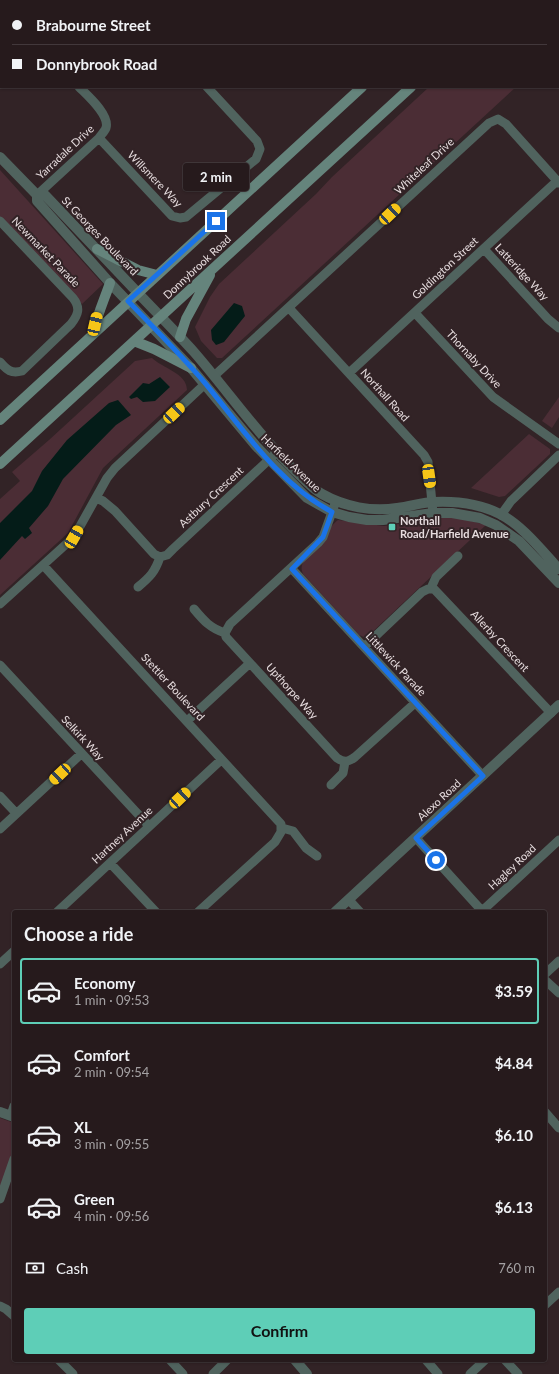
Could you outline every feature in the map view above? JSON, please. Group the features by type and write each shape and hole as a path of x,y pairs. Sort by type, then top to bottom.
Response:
{"main road":[{"name":"Donnybrook Road","path":"0,420 361,88"},
{"name":"Donnybrook Road","path":"0,464 410,88"},
{"path":"97,249 138,270 157,275"},
{"path":"180,337 186,319 213,268"},
{"path":"93,333 97,315 104,301 110,282"},
{"path":"134,341 154,349 191,368"}],"street":[{"name":"Yarradale Drive","path":"37,194 99,138 106,129 107,122 105,115 80,88"},
{"name":"Willsmere Way","path":"99,138 172,216 180,218 186,217 256,159 260,149 257,141 208,88"},
{"name":"Whiteleaf Drive","path":"214,376 494,120 498,119 506,124 558,182"},
{"name":"St Georges Boulevard","path":"0,157 37,194 45,195 161,316"},
{"name":"Goldington Street","path":"349,373 558,182"},
{"name":"St Georges Boulevard","path":"37,194 37,201 151,325"},
{"name":"Newmarket Parade","path":"0,221 73,298 76,302 78,311 71,324 22,370 11,372 0,362"},
{"name":"Latteridge Way","path":"484,249 548,319 559,328"},
{"name":"Northall Road","path":"289,308 424,455 428,462 433,514"},
{"name":"Thornaby Drive","path":"415,313 493,397 559,444"},
{"name":"Harfield Avenue","path":"161,316 214,376 277,453 309,485 322,494 336,501 354,507 375,510 433,502 461,503 484,507 502,515 531,538 559,569"},
{"name":"Harfield Avenue","path":"151,325 205,384 225,410 269,460 308,498 332,512 349,517 375,520 452,513 480,518 496,525 519,541 559,583"},
{"path":"0,604 74,537 107,478 115,468 205,384"},
{"name":"Astbury Crescent","path":"138,587 156,569 160,557 173,549 277,453"},
{"path":"502,515 511,501 559,455"},
{"path":"96,498 108,505 154,554 160,557"},
{"path":"225,633 230,624 292,569 323,537 336,501"},
{"path":"364,647 422,592 431,588 436,577 458,556"},
{"name":"Stettler Boulevard","path":"43,565 221,760 279,821 282,828 293,831 306,848 317,856"},
{"name":"Littlewick Parade","path":"292,569 483,776"},
{"name":"Allerby Crescent","path":"431,588 438,591 550,713"},
{"name":"Upthorpe Way","path":"194,609 209,626 225,633 228,640 337,758 345,762"},
{"path":"187,721 250,663"},
{"name":"Selkirk Way","path":"0,665 149,826"},
{"path":"332,785 343,773 345,762 350,761 355,757 415,702"},
{"name":"Alexo Road","path":"337,910 559,705"},
{"path":"0,829 81,754"},
{"name":"Hartney Avenue","path":"59,910 221,760"},
{"path":"0,796 16,814"},
{"path":"200,910 275,842 282,828"},
{"path":"416,838 480,910"},
{"name":"Hagley Road","path":"484,910 559,840"},
{"path":"110,862 154,910"},
{"path":"349,900 358,910"},
{"path":"0,964 12,953"},
{"path":"547,972 559,962"},
{"path":"547,982 559,993"},
{"path":"0,1112 12,1113"},
{"path":"547,1114 559,1128"},
{"path":"0,1199 12,1165"},
{"path":"547,1303 559,1292"},
{"path":"0,1306 12,1315"},
{"path":"61,1362 73,1374"},
{"path":"172,1362 183,1374"},
{"path":"213,1374 225,1362"},
{"path":"297,1362 307,1374"},
{"path":"428,1362 438,1374"},
{"path":"470,1374 483,1362"},
{"path":"507,1362 518,1374"}],"shaded area":[{"path":"428,88 515,88 222,358 217,358 201,341 195,327 210,297 219,284 316,194 332,177"},
{"path":"0,170 103,284 82,304 0,217"},
{"path":"234,303 242,306 245,316 224,342 216,345 212,340 211,330"},
{"path":"152,358 156,362 179,375 186,384 187,390 103,468 68,533 0,595 0,499 20,481 12,472 135,361"},
{"path":"160,377 170,387 155,401 143,402 137,397 131,399 129,397 143,383 149,384"},
{"path":"559,397 559,417 552,428 542,421"},
{"path":"118,400 131,415 116,425 63,479 48,506 29,528 32,533 25,539 22,536 0,560 0,523 32,491 42,471 67,440 109,403"},
{"path":"529,434 550,449 550,454 505,496 499,497 471,488"},
{"path":"448,517 486,525 368,636 364,637 359,635 303,574 302,565 304,561 338,520 384,526"},
{"path":"0,1118 12,1122 12,1155 0,1188"}],"place":[{"name":"Northall Road/Harfield Avenue","path":"392,527"}],"route":[{"path":"216,221 128,301 191,368 225,410 269,460 300,492 332,512 323,537 292,569 483,776 416,838 436,860"}]}
